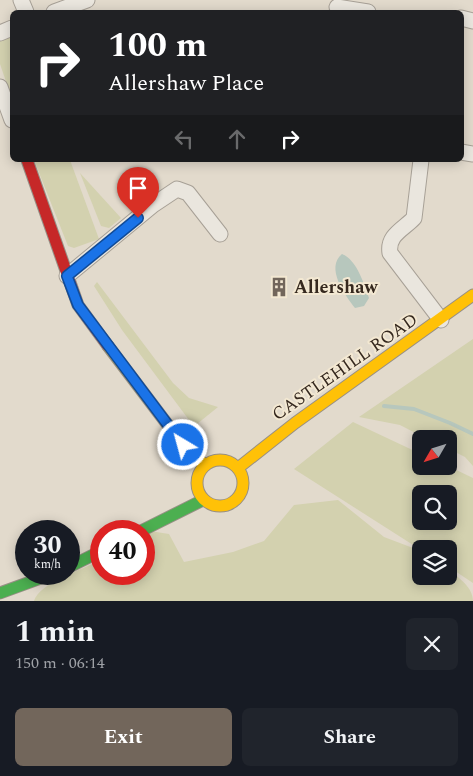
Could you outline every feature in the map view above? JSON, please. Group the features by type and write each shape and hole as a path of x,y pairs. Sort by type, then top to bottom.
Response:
{"main road":[{"path":"28,162 78,305 183,445 205,465"},
{"name":"CASTLEHILL ROAD","path":"238,468 273,439 473,296"},
{"path":"172,515 205,465 218,460 226,461 238,468 242,474 243,487 238,499 227,506 219,507 203,500 197,490 196,481"},
{"path":"155,524 203,500"},
{"path":"0,593 19,595 35,585"}],"street":[{"path":"60,10 87,0"},
{"path":"337,7 356,10"},
{"path":"0,87 10,114"},
{"path":"421,162 414,218 394,236 389,247 390,253 441,320"},
{"path":"67,276 153,205 177,189 188,193 220,234"}],"shaded area":[{"path":"10,34 10,93 0,64 0,40"},
{"path":"35,162 71,162 99,239 74,248 68,246"},
{"path":"80,173 121,218 109,228 101,226"},
{"path":"342,254 352,261 362,280 369,298 364,306 355,308 338,281 335,267 337,260"},
{"path":"97,282 173,383 189,398 218,407 197,424 189,420 122,330 94,286"},
{"path":"473,339 473,466 465,457 458,454 458,430 412,431 400,425 359,417"},
{"path":"353,422 412,450 412,475 458,475 458,471 473,478 473,583 457,572 457,540 412,540 412,544 294,469"},
{"path":"338,500 384,537 412,548 412,585 457,585 457,577 471,591 473,601 34,601 38,594 48,585 80,585 80,569 90,565 90,585 155,585 155,532 169,534 184,562 233,552 264,541 294,505"}],"waterway":[{"path":"384,406 414,409 473,434"}],"traffic: fast":[{"path":"155,524 203,500"},
{"path":"80,562 90,556"},
{"path":"0,593 22,585"}],"traffic: slow":[{"path":"238,468 295,423 473,295"},
{"path":"108,346 183,445 205,465"},
{"path":"225,460 229,461 239,470 242,474 243,483 242,492 233,502 225,506 215,506 207,502 198,492 197,478 201,470 211,461 225,460"}],"traffic: jam":[{"path":"28,162 78,305 108,346"}],"place":[{"name":"Allershaw","path":"279,287"}],"route":[{"path":"138,218 67,276 78,305 183,445"}]}
